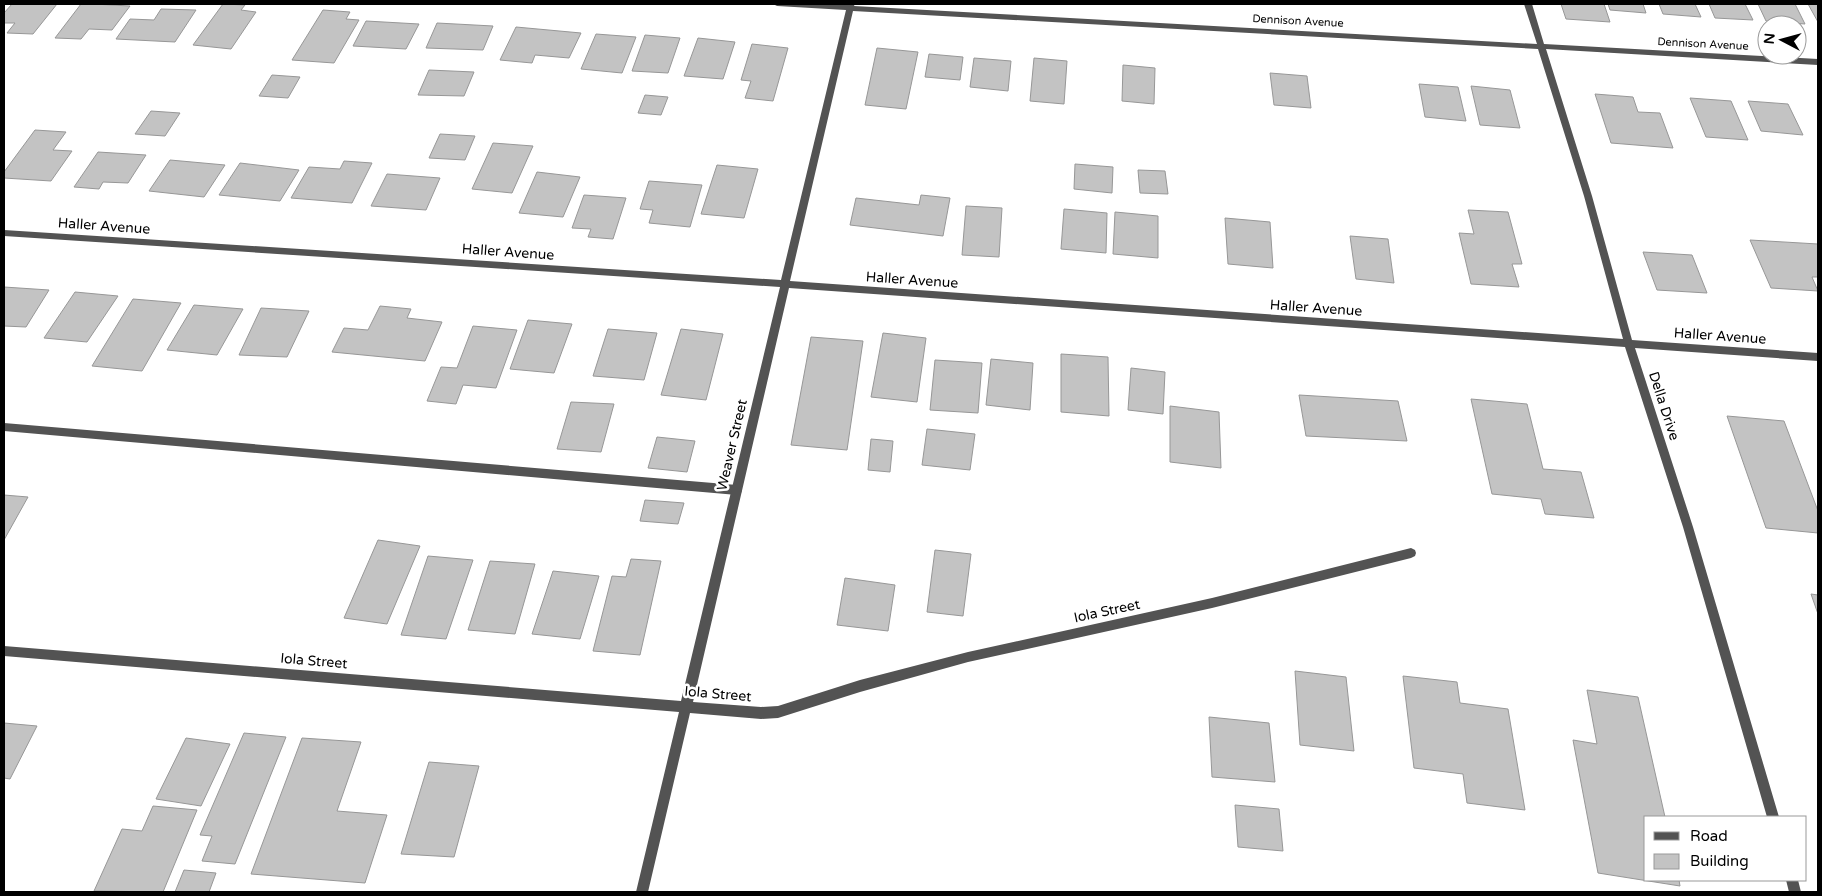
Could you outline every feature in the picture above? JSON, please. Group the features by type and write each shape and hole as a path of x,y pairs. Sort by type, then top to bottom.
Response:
{"street":[{"name":"Dennison Avenue","path":"777,4 851,6 1818,62"},
{"name":"Della Drive","path":"1528,4 1588,196 1628,342 1688,527 1773,816"},
{"name":"Weaver Street","path":"642,892 851,6"},
{"name":"Haller Avenue","path":"4,233 785,284 1546,339 1628,342 1694,349 1818,357"},
{"path":"4,427 737,490"},
{"name":"Iola Street","path":"4,651 761,713 778,712 860,686 968,657 1212,603 1411,553"}],"building":[{"path":"12,4 57,4 33,34 7,33 15,23 4,23 4,13"},
{"path":"81,4 130,6 112,30 89,29 81,39 55,38"},
{"path":"223,4 245,5 241,10 256,12 231,49 193,45"},
{"path":"1561,4 1604,4 1610,22 1566,19"},
{"path":"1608,4 1643,4 1646,13 1610,10"},
{"path":"1659,4 1695,4 1701,17 1663,14"},
{"path":"1709,4 1745,4 1753,20 1715,18"},
{"path":"1758,4 1795,4 1800,15 1763,15"},
{"path":"1808,4 1818,4 1818,22"},
{"path":"161,9 196,10 175,42 116,39 130,19 154,20"},
{"path":"323,10 350,12 346,19 359,20 334,63 292,60"},
{"path":"366,21 419,24 406,49 353,46"},
{"path":"437,23 493,26 483,50 426,48"},
{"path":"516,27 581,33 569,58 535,55 532,63 500,60"},
{"path":"596,34 636,37 622,73 581,69"},
{"path":"645,35 680,38 668,73 632,71"},
{"path":"698,38 735,42 723,79 684,76"},
{"path":"752,44 788,48 773,101 745,98 751,81 741,80"},
{"path":"877,48 918,52 906,109 865,105"},
{"path":"929,54 963,57 960,80 925,77"},
{"path":"974,58 1011,61 1008,91 970,87"},
{"path":"1034,58 1067,61 1064,104 1030,101"},
{"path":"1123,65 1155,68 1154,104 1122,101"},
{"path":"429,70 474,72 464,96 418,95"},
{"path":"1270,73 1307,76 1311,108 1274,105"},
{"path":"272,75 300,77 288,98 259,96"},
{"path":"1419,84 1458,87 1466,121 1425,117"},
{"path":"1471,86 1510,90 1520,128 1480,125"},
{"path":"1595,94 1633,97 1638,112 1660,113 1673,148 1611,143"},
{"path":"645,95 668,97 661,115 638,113"},
{"path":"1690,98 1731,101 1748,140 1706,137"},
{"path":"1748,101 1788,104 1803,135 1761,131"},
{"path":"151,111 180,113 165,136 135,134"},
{"path":"35,130 66,132 53,150 72,151 51,181 4,178 4,172"},
{"path":"440,134 475,136 465,160 429,158"},
{"path":"493,143 533,146 512,193 472,189"},
{"path":"98,152 146,155 128,183 103,182 99,189 74,187"},
{"path":"170,160 225,165 204,197 149,191"},
{"path":"344,161 372,163 352,203 291,198 309,167 340,169"},
{"path":"240,163 299,170 280,201 219,195"},
{"path":"1075,164 1113,167 1112,193 1074,189"},
{"path":"717,165 758,169 744,218 701,214"},
{"path":"1138,170 1165,171 1168,194 1140,193"},
{"path":"537,172 580,177 563,217 519,213"},
{"path":"387,174 440,178 426,210 371,206"},
{"path":"649,181 702,185 690,227 649,223 653,210 640,209"},
{"path":"584,195 626,198 613,239 588,237 591,229 572,228"},
{"path":"921,195 950,198 943,236 850,225 856,198 919,205"},
{"path":"966,206 1002,208 999,257 962,255"},
{"path":"1064,209 1107,213 1106,253 1061,249"},
{"path":"1468,210 1508,212 1522,264 1512,264 1519,287 1471,284 1459,233 1474,234"},
{"path":"1115,212 1158,216 1158,258 1113,254"},
{"path":"1225,218 1270,222 1273,268 1228,264"},
{"path":"1350,236 1388,239 1394,283 1356,279"},
{"path":"1750,240 1818,244 1818,277 1812,277 1818,291 1771,288"},
{"path":"1643,252 1692,255 1707,293 1657,290"},
{"path":"4,287 49,290 26,327 4,326"},
{"path":"75,292 118,296 87,342 44,338"},
{"path":"133,299 181,303 142,371 92,366"},
{"path":"194,305 243,309 217,355 167,350"},
{"path":"380,306 411,309 407,318 442,322 425,361 332,352 344,328 368,330"},
{"path":"261,308 309,311 287,357 239,355"},
{"path":"528,320 572,324 554,373 510,369"},
{"path":"473,326 517,330 496,388 463,385 456,404 427,401 441,367 457,368"},
{"path":"608,329 657,333 644,380 593,376"},
{"path":"681,329 723,334 706,400 661,395"},
{"path":"883,333 926,338 917,402 871,397"},
{"path":"811,337 863,341 847,450 791,445"},
{"path":"1061,354 1108,357 1109,416 1061,412"},
{"path":"991,359 1033,363 1030,410 986,405"},
{"path":"935,360 982,363 978,413 930,410"},
{"path":"1131,368 1165,372 1163,414 1128,410"},
{"path":"1299,395 1398,401 1407,441 1306,436"},
{"path":"1471,399 1527,404 1543,469 1581,472 1594,518 1545,514 1541,499 1492,494"},
{"path":"571,402 614,404 601,452 557,449"},
{"path":"1170,406 1219,412 1221,468 1170,462"},
{"path":"1727,416 1784,421 1818,511 1818,533 1766,528"},
{"path":"927,429 975,434 970,470 922,465"},
{"path":"657,437 695,441 687,472 648,468"},
{"path":"871,439 893,441 890,472 868,470"},
{"path":"4,495 28,497 4,540"},
{"path":"645,500 684,503 678,524 640,521"},
{"path":"378,540 420,546 387,624 344,618"},
{"path":"935,550 971,554 963,616 927,612"},
{"path":"428,556 473,560 446,639 401,635"},
{"path":"631,559 661,561 640,655 593,651 612,576 626,577"},
{"path":"490,561 535,564 515,634 468,630"},
{"path":"553,571 599,576 580,639 532,634"},
{"path":"845,578 895,585 888,631 837,625"},
{"path":"1811,594 1818,595 1818,614"},
{"path":"1295,671 1346,677 1354,751 1300,745"},
{"path":"1403,676 1457,682 1460,703 1508,709 1525,810 1467,803 1463,774 1414,768"},
{"path":"1587,690 1638,697 1665,816 1644,816 1644,880 1598,873 1573,740 1597,744"},
{"path":"1209,717 1269,723 1275,782 1212,777"},
{"path":"4,723 37,726 10,779 4,778"},
{"path":"244,733 286,737 235,864 202,861 212,836 200,835"},
{"path":"186,738 230,744 201,806 156,799"},
{"path":"302,738 361,742 337,811 387,815 365,883 251,874"},
{"path":"429,762 479,766 454,857 401,854"},
{"path":"1235,805 1279,809 1283,851 1238,847"},
{"path":"153,806 197,810 163,892 94,891 122,829 142,831"},
{"path":"184,870 216,873 209,892 175,892"},
{"path":"1648,881 1679,881 1680,886"}]}
